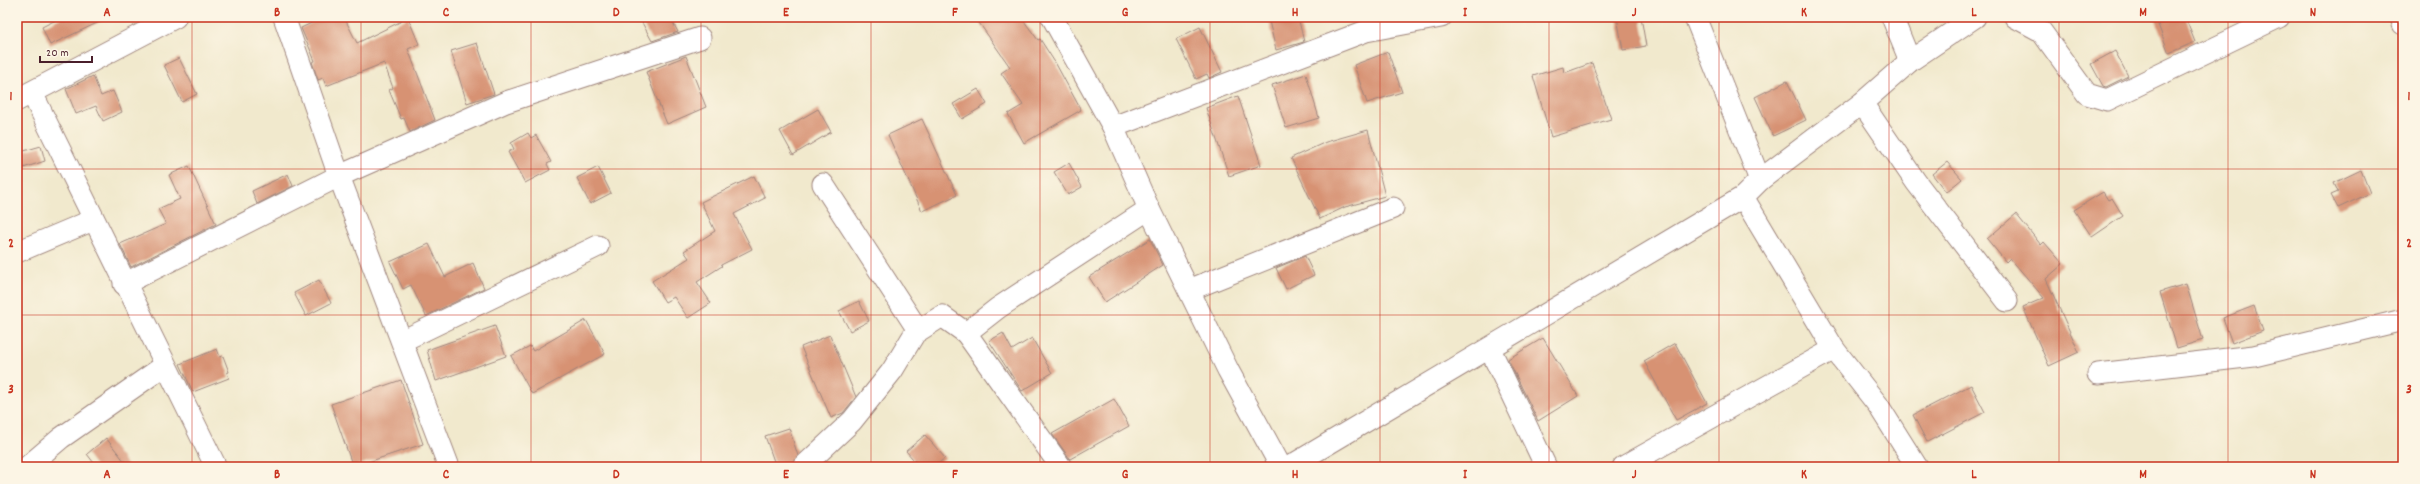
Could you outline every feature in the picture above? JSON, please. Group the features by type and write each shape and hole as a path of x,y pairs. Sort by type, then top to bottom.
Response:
{"street":[{"path":"175,17 24,96 93,220 164,366 216,467"},
{"path":"284,17 339,176 449,467"},
{"path":"1052,17 1113,127 1149,209 1228,370 1281,467"},
{"path":"1113,127 1366,32 1441,17"},
{"path":"1695,17 1760,180"},
{"path":"1892,17 1910,61"},
{"path":"1288,467 1490,349 1743,197 1760,180 1862,104 1910,61 1975,17"},
{"path":"2015,17 2041,31 2087,94 2107,100 2279,17"},
{"path":"2400,17 2403,24"},
{"path":"124,284 339,176 506,102 700,38"},
{"path":"1862,104 1916,182 2007,301"},
{"path":"823,184 918,330"},
{"path":"1743,197 1834,349 1878,405 1917,467"},
{"path":"1189,290 1393,208"},
{"path":"966,333 998,308 1149,209"},
{"path":"17,252 93,220"},
{"path":"402,341 598,246"},
{"path":"803,467 852,421 892,371 918,330 942,316 966,333 1061,467"},
{"path":"2098,374 2254,356 2403,320"},
{"path":"1490,349 1546,467"},
{"path":"1623,467 1834,349"},
{"path":"27,467 61,438 164,366"}],"building":[{"path":"62,17 110,17 50,45 42,27"},
{"path":"324,17 344,17 357,43 408,18 419,44 408,49 435,120 410,132 404,118 401,119 389,90 393,88 384,63 326,86 323,78 318,80 312,62 315,61 301,28"},
{"path":"639,17 670,17 678,32 652,41"},
{"path":"975,17 1021,17 1038,40 1040,39 1056,64 1081,110 1024,143 1008,114 1023,105 1001,73 1010,67"},
{"path":"1268,17 1298,17 1304,42 1276,50"},
{"path":"1617,17 1641,17 1646,46 1623,50"},
{"path":"2155,17 2185,17 2195,42 2169,53"},
{"path":"1200,27 1222,72 1209,78 1207,74 1196,79 1176,39"},
{"path":"477,43 494,94 467,103 451,51"},
{"path":"2115,51 2128,76 2106,87 2103,86 2091,64"},
{"path":"1388,52 1402,92 1367,103 1354,65"},
{"path":"686,56 706,107 667,124 646,72"},
{"path":"179,58 197,94 182,102 164,65"},
{"path":"1592,63 1611,119 1551,137 1533,76 1563,67 1564,73"},
{"path":"1306,74 1319,118 1286,128 1272,85"},
{"path":"93,76 101,96 113,91 122,112 103,121 96,106 76,114 66,89"},
{"path":"1787,81 1806,120 1773,136 1755,97"},
{"path":"978,89 987,104 962,119 953,104"},
{"path":"1238,96 1261,165 1229,176 1206,108"},
{"path":"818,109 831,132 793,155 780,131"},
{"path":"922,119 957,195 922,211 888,135"},
{"path":"1368,130 1385,196 1345,207 1320,219 1291,158 1326,142"},
{"path":"528,133 531,138 536,135 551,162 547,164 550,170 525,183 508,152 514,149 511,143"},
{"path":"41,146 45,161 17,170 17,153"},
{"path":"1947,162 1962,179 1946,192 1932,174"},
{"path":"1069,163 1082,187 1068,195 1054,172"},
{"path":"189,166 216,224 131,267 120,244 166,224 158,209 180,199 169,175"},
{"path":"598,167 611,193 590,204 577,178"},
{"path":"2361,170 2370,193 2338,208 2331,195 2338,192 2334,183"},
{"path":"288,174 293,186 257,204 252,191"},
{"path":"754,176 765,198 734,214 752,249 721,265 722,266 697,282 711,303 688,318 674,297 665,302 652,281 689,258 684,251 715,231 701,202"},
{"path":"2103,192 2108,200 2112,198 2123,216 2092,237 2074,210"},
{"path":"2016,214 2041,245 2044,242 2063,264 2046,279 2079,352 2049,366 2023,307 2044,298 2010,258 2006,262 1987,239"},
{"path":"1150,239 1163,265 1105,302 1089,277"},
{"path":"429,244 445,277 473,263 484,288 426,316 411,285 403,289 390,262"},
{"path":"1305,256 1314,275 1286,289 1276,268"},
{"path":"319,280 331,303 306,316 294,293"},
{"path":"2186,284 2203,340 2177,348 2160,292"},
{"path":"859,301 869,321 850,331 839,311"},
{"path":"2254,306 2263,331 2232,343 2223,318"},
{"path":"586,320 605,354 532,394 511,356 530,346 533,351"},
{"path":"495,326 506,356 436,381 427,350"},
{"path":"1003,333 1012,350 1032,338 1052,373 1022,391 989,341"},
{"path":"830,335 856,397 843,413 831,418 801,347"},
{"path":"1543,338 1578,396 1538,421 1508,359"},
{"path":"1675,343 1707,403 1676,420 1644,361"},
{"path":"217,349 220,357 223,356 229,372 227,373 229,378 193,392 180,364"},
{"path":"401,380 423,444 353,467 331,404"},
{"path":"1971,385 1985,412 1927,442 1913,415"},
{"path":"1114,399 1129,426 1070,459 1052,434"},
{"path":"789,428 798,456 791,466 776,467 765,436"},
{"path":"925,435 945,458 934,467 920,467 906,451"},
{"path":"106,438 129,467 97,467 87,454"}]}
